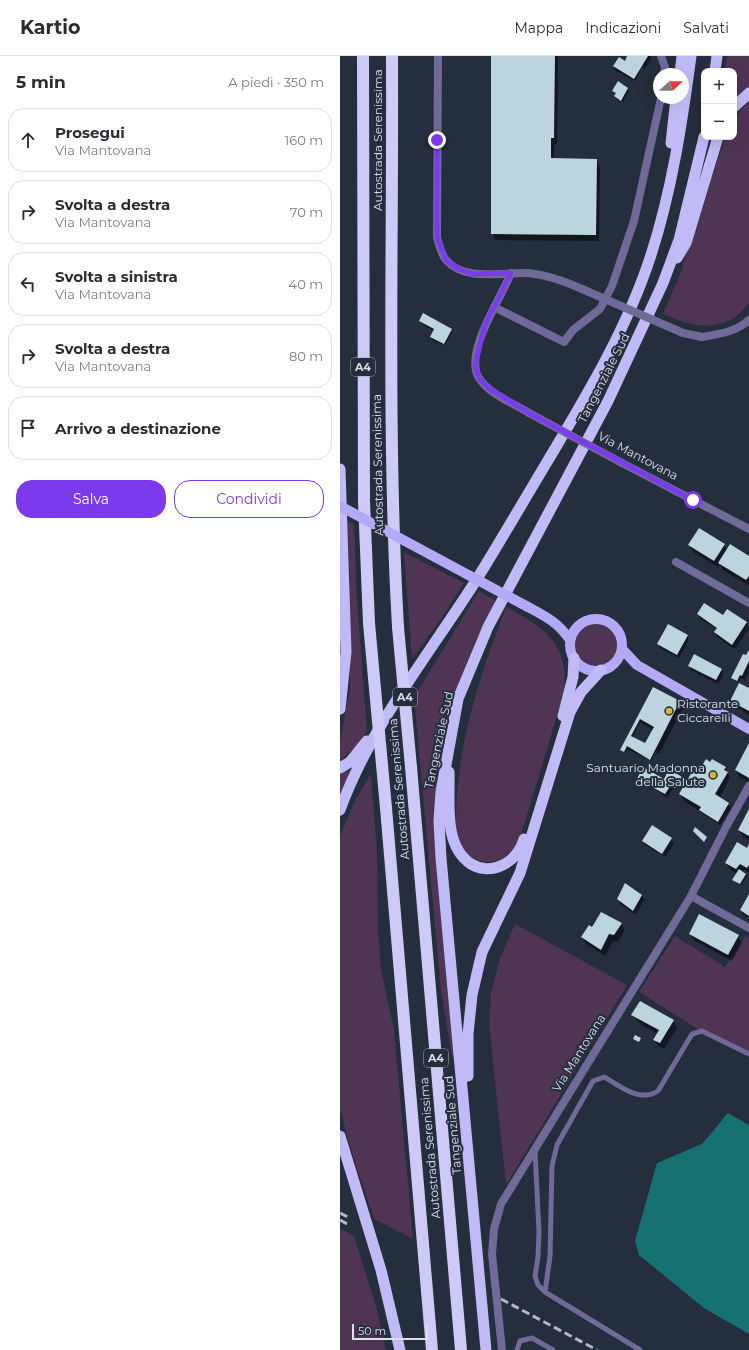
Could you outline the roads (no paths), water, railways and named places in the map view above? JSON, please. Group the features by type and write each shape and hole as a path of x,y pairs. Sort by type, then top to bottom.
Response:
{"highway":[{"name":"Autostrada Serenissima","path":"363,56 364,501 369,622 432,1350"},
{"name":"Autostrada Serenissima","path":"392,56 391,364 394,551 398,627 461,1350"},
{"path":"681,68 682,56"},
{"name":"Tangenziale Sud","path":"340,810 347,792 388,714 444,631 485,566 598,378 619,334 651,256 674,166 691,56"},
{"path":"715,68 717,56"},
{"path":"737,104 749,93"},
{"path":"666,198 675,104"},
{"name":"Tangenziale Sud","path":"486,1350 439,821 441,792 458,699 488,627 608,401 663,283 679,240 703,140"},
{"path":"663,283 686,243 717,140"},
{"path":"340,469 346,652 340,709"},
{"path":"449,748 450,825 457,850 464,859 480,868 496,868 509,863 521,850 526,835 564,711 573,677 574,658"},
{"path":"468,1147 468,1034 472,995 482,952 520,873 570,712 581,692 601,670"},
{"path":"340,768 350,762 360,752 388,714"},
{"path":"340,1136 381,1270 400,1350"}],"main road":[{"path":"340,506 554,621 570,640"},
{"path":"591,619 603,620 614,626 620,637 622,649 617,660 612,665 601,670 588,670 574,658 571,652 570,640 575,629 580,624 591,619"},
{"path":"554,621 580,624"},
{"path":"622,649 638,665 749,729"},
{"path":"617,660 638,665"}],"street":[{"path":"438,56 437,228 440,249 446,260 459,269 472,274 527,273 551,276 683,333 702,337 731,331 744,325 749,320"},
{"path":"661,56 665,68"},
{"path":"494,307 564,342 573,330 600,309 612,286 634,222 660,104"},
{"name":"Via Mantovana","path":"511,273 485,325 477,352 475,365 479,378 490,389 529,413 749,529"},
{"path":"676,562 749,603"},
{"name":"Via Mantovana","path":"502,1350 492,1254 494,1228 501,1204 691,896 726,826 749,786"},
{"path":"691,896 749,928"}],"lane":[{"path":"545,1292 550,1256 552,1166 557,1145 593,1081 604,1077 640,1096 650,1096 658,1091 692,1034 702,1031 749,1054"},
{"path":"535,1149 539,1232 538,1257 535,1276 538,1285 545,1292 640,1350"},
{"path":"517,1350 520,1341 532,1338 554,1350"}],"railway":[{"path":"340,1213 348,1217"},
{"path":"340,1220 349,1225"},
{"path":"501,1299 597,1350"}],"place":[{"name":"Ristorante Ciccarelli","path":"669,711"},
{"name":"Santuario Madonna della Salute","path":"713,775"}]}
